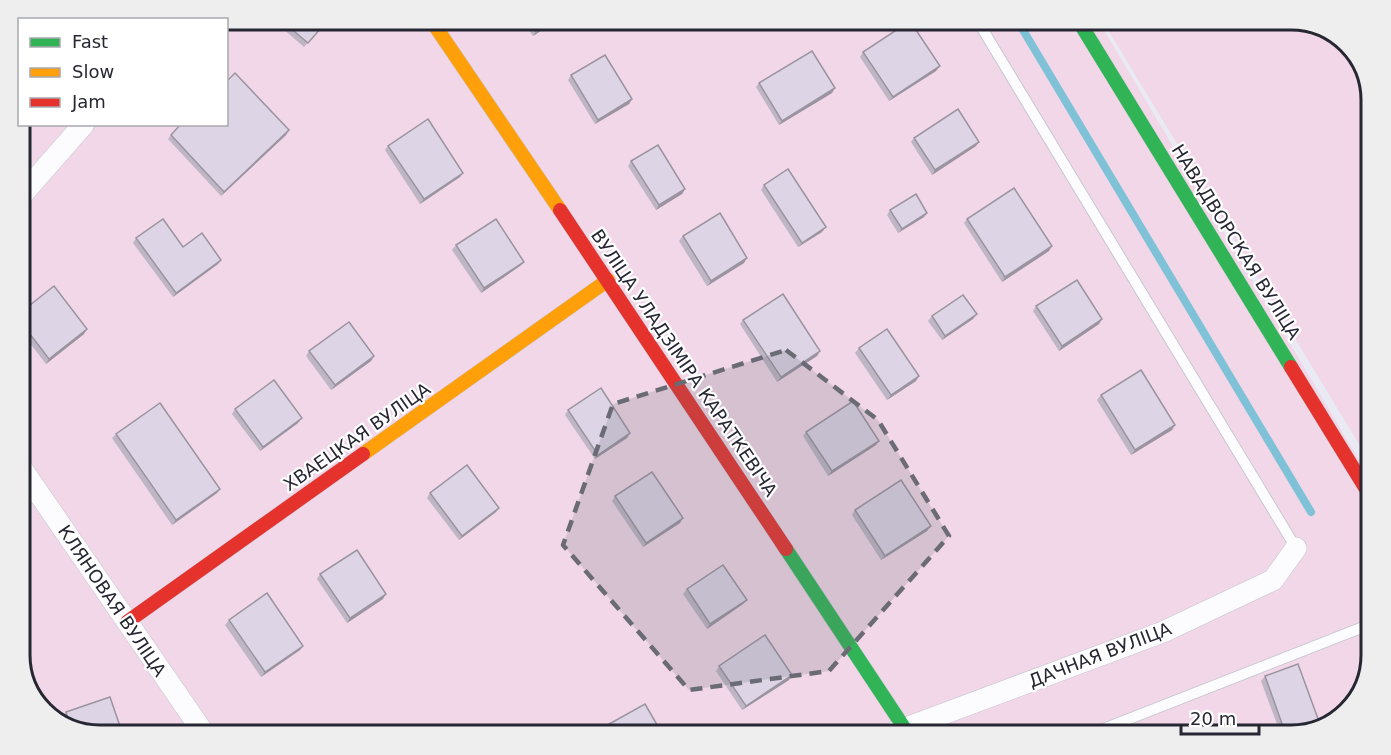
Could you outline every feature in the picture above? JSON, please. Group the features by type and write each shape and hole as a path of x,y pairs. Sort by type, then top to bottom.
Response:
{"street":[{"name":"ВУЛІЦА УЛАДЗІМІРА КАРАТКЕВІЧА","path":"438,30 608,280 892,725"},
{"name":"НАВАДВОРСКАЯ ВУЛІЦА","path":"1084,30 1361,481"},
{"path":"30,186 82,126"},
{"name":"ХВАЕЦКАЯ ВУЛІЦА","path":"127,622 608,280"},
{"name":"КЛЯНОВАЯ ВУЛІЦА","path":"30,481 198,725"},
{"name":"ДАЧНАЯ ВУЛІЦА","path":"915,725 1163,632 1273,580 1296,548"}],"lane":[{"path":"983,30 1296,548"},
{"path":"1113,725 1361,628"}],"highlighted area":[{"path":"786,350 878,420 949,536 829,671 689,690 563,545 613,404"}],"shaded area":[{"path":"228,30 1104,30 1361,463 1360,665 1359,673 1349,694 1330,713 1309,723 1292,725 100,725 86,724 69,718 47,701 37,686 30,660 30,126 228,126"},
{"path":"1108,30 1305,31 1322,37 1337,47 1354,69 1361,95 1361,447"}],"building":[{"path":"293,30 319,30 308,43"},
{"path":"896,30 916,30 940,66 893,97 863,52"},
{"path":"812,51 835,88 782,121 759,83"},
{"path":"605,55 632,99 598,120 571,75"},
{"path":"235,73 289,130 224,192 171,135 179,126 228,126 228,80"},
{"path":"958,109 979,142 935,170 914,138"},
{"path":"428,119 463,173 424,199 388,146"},
{"path":"658,145 685,189 659,205 631,161"},
{"path":"788,169 826,227 802,243 764,185"},
{"path":"1014,188 1052,246 1005,277 967,219"},
{"path":"916,194 927,213 902,229 890,210"},
{"path":"720,213 747,258 711,281 683,236"},
{"path":"163,219 183,247 202,233 221,260 176,293 136,238"},
{"path":"496,219 524,262 484,288 456,245"},
{"path":"1077,280 1102,319 1062,346 1036,306"},
{"path":"54,286 87,329 49,359 30,334 30,305"},
{"path":"783,294 820,351 781,377 743,320"},
{"path":"963,295 977,314 945,336 932,316"},
{"path":"349,322 374,356 335,385 309,351"},
{"path":"887,329 919,376 891,395 859,348"},
{"path":"1141,370 1175,425 1135,450 1101,395"},
{"path":"274,380 302,418 263,447 235,409"},
{"path":"601,388 630,433 598,455 568,410"},
{"path":"853,401 879,441 832,471 806,432"},
{"path":"160,403 220,489 176,520 116,434"},
{"path":"467,465 499,508 462,536 430,493"},
{"path":"652,472 683,518 646,543 615,496"},
{"path":"901,480 931,526 885,556 855,510"},
{"path":"357,550 386,594 350,618 320,574"},
{"path":"723,565 747,600 710,624 687,589"},
{"path":"267,593 303,646 265,672 229,620"},
{"path":"765,635 792,675 746,706 719,666"},
{"path":"1298,664 1318,720 1309,723 1282,725 1265,676"},
{"path":"110,697 120,725 86,724 69,718 66,712"},
{"path":"645,704 657,725 607,725"}],"waterway":[{"path":"1023,30 1311,512"}],"traffic: fast":[{"path":"1084,30 1291,367"},
{"path":"786,549 902,725"}],"traffic: slow":[{"path":"438,30 560,210"},
{"path":"363,454 608,280"}],"traffic: jam":[{"path":"560,210 786,549"},
{"path":"1291,367 1361,481"},
{"path":"127,622 363,454"}]}
